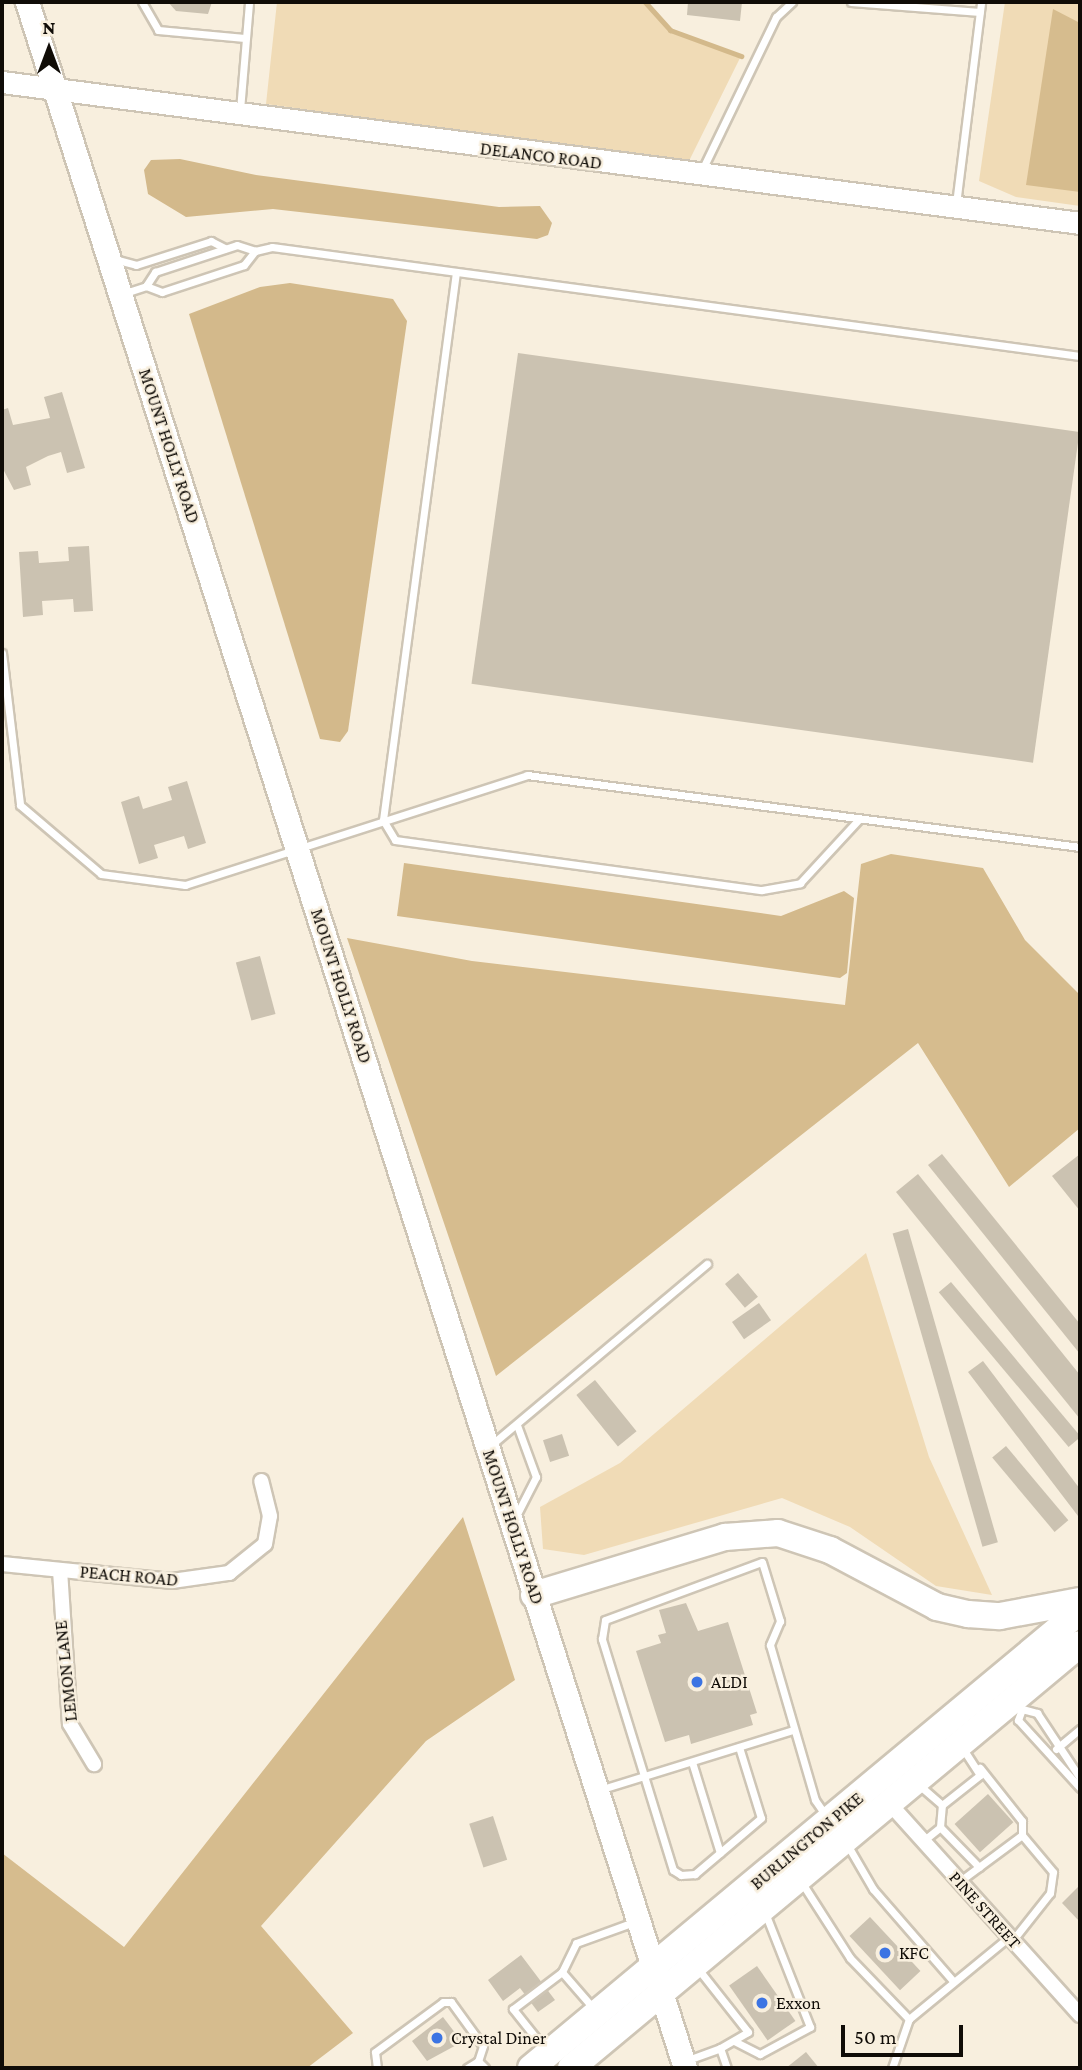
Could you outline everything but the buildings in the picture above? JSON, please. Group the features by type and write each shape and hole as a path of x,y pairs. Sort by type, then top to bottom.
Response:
{"highway":[{"path":"534,1595 725,1536 778,1533 830,1550 937,1606 968,1614 1000,1616 1080,1601"},
{"name":"BURLINGTON PIKE","path":"550,2064 599,2015 654,1972 830,1820 1080,1611"},
{"name":"BURLINGTON PIKE","path":"550,2064 660,1997 960,1745 1018,1705 1080,1644"}],"main road":[{"name":"MOUNT HOLLY ROAD","path":"27,2 51,88 108,257 598,1790 660,1997 684,2065"}],"street":[{"name":"DELANCO ROAD","path":"2,82 240,118 1080,223"},
{"name":"PEACH ROAD","path":"2,1564 172,1581 229,1573 265,1544 270,1517 261,1481"},
{"name":"LEMON LANE","path":"60,1570 70,1724 94,1764"},
{"name":"PINE STREET","path":"890,1804 1080,2015"}],"lane":[{"path":"142,2 158,30 245,38"},
{"path":"240,118 249,2"},
{"path":"700,176 776,17 792,2"},
{"path":"851,2 926,3 980,12"},
{"path":"956,208 981,2"},
{"path":"108,257 136,265 211,241 226,249"},
{"path":"146,286 155,271 226,249 255,251 272,247 1080,356"},
{"path":"120,295 146,286 162,292 244,265 255,251"},
{"path":"456,271 383,820 395,840 762,890 800,883 859,819"},
{"path":"2,653 20,805 100,874 184,885 527,775 1080,847"},
{"path":"487,1448 707,1264"},
{"path":"511,1522 536,1477 517,1424"},
{"path":"740,1747 761,1818 695,1874 673,1870 602,1639 605,1620 762,1562 780,1621 770,1645 814,1800 830,1820"},
{"path":"1080,1778 1056,1749 1037,1713 1018,1705 1018,1720 1080,1788"},
{"path":"1056,1749 1080,1729"},
{"path":"598,1790 793,1730"},
{"path":"892,2068 909,2019 952,1980 1010,1939 1050,1893 1053,1871 1022,1835 1022,1821 960,1745"},
{"path":"692,1762 720,1853"},
{"path":"923,1841 940,1827 942,1805 980,1776 980,1768"},
{"path":"916,1782 942,1805"},
{"path":"940,1827 979,1867"},
{"path":"959,1881 1022,1835"},
{"path":"845,1842 873,1889 952,1980"},
{"path":"801,1879 850,1958 909,2019"},
{"path":"734,2041 760,2054 810,2027 807,2012 764,1910"},
{"path":"550,2064 513,2009 562,1972 576,1943 638,1920"},
{"path":"684,2065 748,2032 719,1991 696,1967"},
{"path":"562,1972 599,2015"},
{"path":"377,2068 375,2052 443,2002 451,2002 483,2046 478,2061 467,2068"},
{"path":"720,2048 727,2068"},
{"path":"478,2061 485,2068"}],"shaded area":[{"path":"277,2 645,2 670,30 741,56 688,163 266,104"},
{"path":"1005,2 1080,2 1080,206 1016,197 979,181"},
{"path":"1053,9 1080,23 1080,192 1026,185"},
{"path":"180,159 256,175 499,207 540,206 552,223 548,235 537,239 273,209 186,217 148,194 144,170 151,160"},
{"path":"290,283 393,299 407,321 348,731 340,742 320,739 189,314 260,287"},
{"path":"891,854 983,868 1025,940 1080,995 1080,1128 1009,1187 918,1043 496,1376 347,938 472,961 845,1005 861,864"},
{"path":"404,863 781,916 844,891 854,898 847,973 840,978 397,916"},
{"path":"866,1253 929,1457 992,1595 936,1586 850,1527 782,1498 584,1555 543,1549 540,1507 620,1463"},
{"path":"463,1517 515,1680 426,1741 261,1926 353,2033 307,2068 2,2068 2,1853 124,1947"}],"waterway":[{"path":"645,2 670,30 741,56"}],"place":[{"name":"ALDI","path":"697,1682"},
{"name":"KFC","path":"885,1953"},
{"name":"Exxon","path":"762,2003"},
{"name":"Crystal Diner","path":"437,2038"}]}
